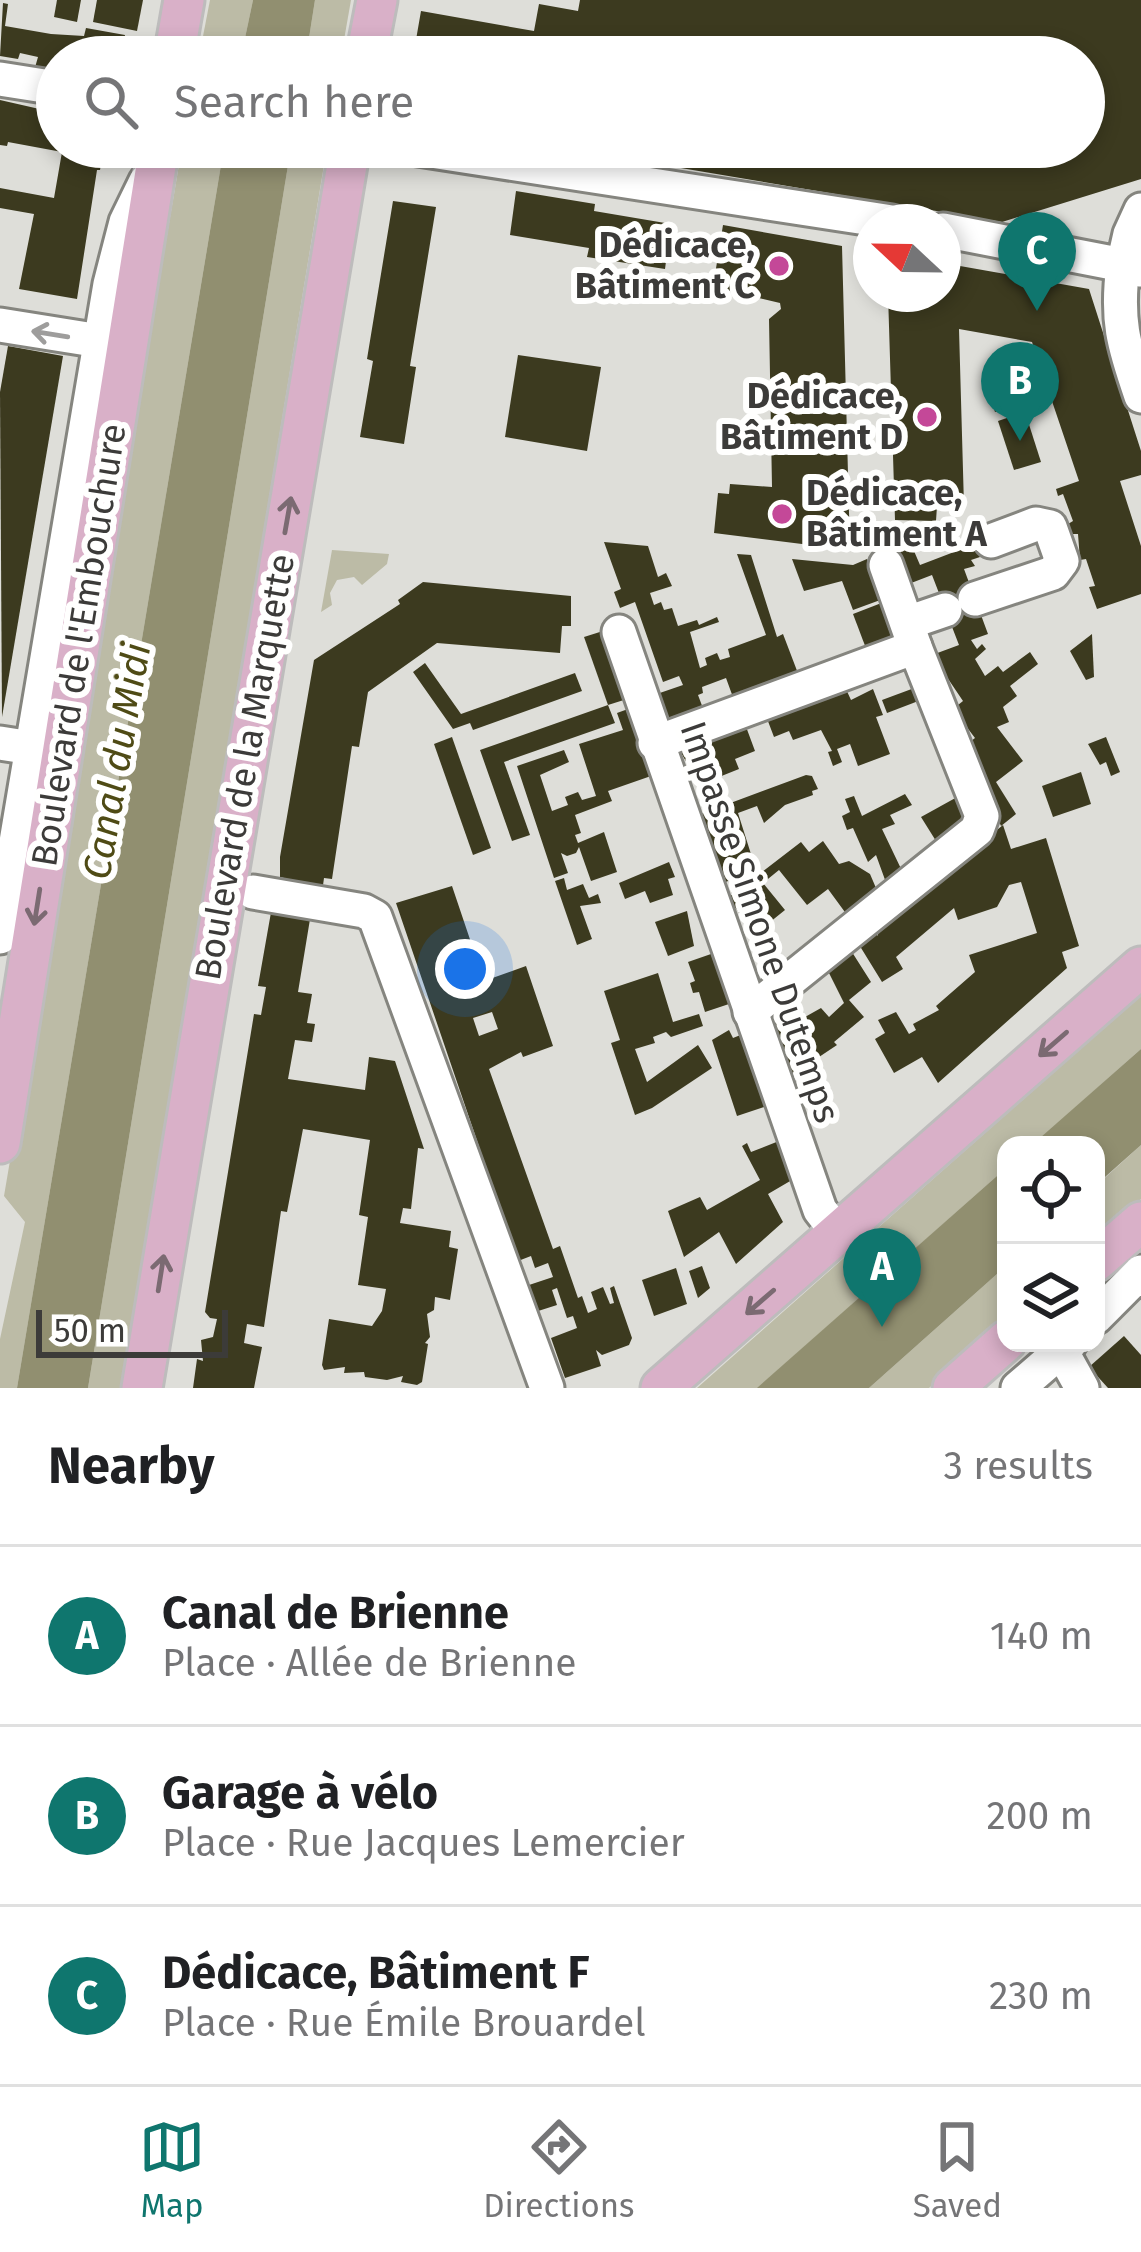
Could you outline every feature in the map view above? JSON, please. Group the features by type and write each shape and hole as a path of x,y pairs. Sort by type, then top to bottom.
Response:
{"main road":[{"path":"178,36 184,0"},
{"path":"370,36 377,0"},
{"name":"Boulevard de l'Embouchure","path":"0,1143 155,168"},
{"name":"Boulevard de la Marquette","path":"142,1388 246,877 347,168"},
{"path":"662,1388 1141,967"},
{"path":"1105,1254 1141,1222"},
{"path":"953,1388 997,1349"}],"street":[{"path":"0,79 36,85"},
{"path":"0,937 16,746 126,222 151,168"},
{"path":"541,168 853,216"},
{"path":"1141,210 1132,267 1119,301 1121,338 1141,396"},
{"path":"961,234 1132,267"},
{"path":"103,326 121,290 137,279"},
{"path":"0,325 103,326"},
{"path":"655,742 911,635 960,604 1053,573 1062,561 1050,527 1036,524 991,541"},
{"path":"750,1012 976,830 982,816 886,565"},
{"name":"Impasse Simone Dutemps","path":"619,632 820,1210 838,1233"},
{"path":"246,877 375,917 547,1388"},
{"path":"1105,1308 1141,1272"},
{"path":"1018,1388 1057,1352"},
{"path":"1066,1352 1082,1388"}],"green space":[{"path":"210,0 253,0 245,36 203,36"},
{"path":"315,0 351,0 345,36 309,36"},
{"path":"178,168 220,168 17,1388 0,1388 0,1339 25,1222 4,1196"},
{"path":"288,168 324,168 122,1388 88,1388"},
{"path":"332,550 389,554 387,564 362,585 354,577 337,580 330,593 332,605 321,612"},
{"path":"1141,995 1141,1049 1043,1136 997,1136 997,1176 758,1388 697,1388"},
{"path":"1141,1145 1141,1199 1105,1231 1105,1178"},
{"path":"997,1274 997,1327 929,1388 869,1388"}],"shaded area":[{"path":"253,0 315,0 309,36 245,36"},
{"path":"220,168 288,168 88,1388 17,1388"},
{"path":"1141,1049 1141,1145 1105,1177 1105,1136 1042,1136"},
{"path":"997,1176 997,1274 869,1388 757,1388"}],"building":[{"path":"57,0 81,0 77,22 54,17"},
{"path":"97,0 143,0 137,31 93,22"},
{"path":"580,0 1141,0 1141,179 1002,222 961,215 961,204 895,204 681,168 1105,168 1105,36 417,36 421,11 534,31 539,4 578,11"},
{"path":"3,3 8,4 5,26 84,36 36,36 36,57 0,56"},
{"path":"86,28 125,36 84,36"},
{"path":"0,100 36,108 36,147 0,145"},
{"path":"59,168 100,168 77,299 19,289 34,214 0,208 0,188 54,198"},
{"path":"516,191 595,204 594,211 671,224 665,269 587,257 589,248 510,235"},
{"path":"393,201 436,207 410,366 416,367 404,444 360,437 373,361 367,359"},
{"path":"723,225 842,246 850,550 714,533 718,493 729,494 730,484 772,487 769,319 781,309 780,303 713,287"},
{"path":"961,266 1089,289 1141,451 1141,475 1120,481 1141,546 1141,594 1097,609 1086,559 1080,560 1078,534 1071,534 1068,524 1073,521 1063,494 1058,496 1056,489 1079,481 1032,342 959,329 964,506 937,506 936,521 895,520 889,312 961,312"},
{"path":"8,346 63,356 2,717 0,392"},
{"path":"518,355 601,367 587,451 505,437"},
{"path":"1013,376 1022,403 995,412 987,384"},
{"path":"1025,412 1041,462 1014,470 998,421"},
{"path":"925,537 928,545 914,551 920,565 975,544 980,557 971,560 975,566 964,569 988,634 971,640 977,649 982,644 986,649 975,659 985,676 998,666 1003,672 1030,652 1038,664 1010,686 1017,696 1003,707 1009,722 997,727 1023,761 996,782 1016,814 1001,826 966,745 975,738 953,709 963,701 932,655 959,645 932,575 906,585 892,549"},
{"path":"604,542 648,546 658,577 666,573 672,586 650,593 654,605 661,602 664,610 672,608 678,626 697,620 699,625 717,617 719,622 690,632 700,668 707,665 705,658 717,653 720,660 730,657 728,649 766,635 737,554 751,555 777,637 783,634 799,676 734,700 726,678 702,687 698,695 704,711 662,727 651,696 683,685 679,676 663,682 635,602 620,608 614,592 621,589"},
{"path":"792,559 853,565 867,559 883,599 853,610 842,581 804,591"},
{"path":"423,582 571,596 571,626 562,626 560,653 437,643 368,692 359,747 352,746 332,879 324,878 321,900 282,893 280,857 314,660 400,604 398,600"},
{"path":"884,602 899,639 867,651 853,614"},
{"path":"603,631 627,699 608,705 584,637"},
{"path":"1092,634 1094,677 1086,680 1070,651"},
{"path":"425,663 461,714 575,673 582,691 473,730 470,723 453,729 413,672"},
{"path":"845,687 851,700 873,689 883,715 876,717 890,754 858,766 850,744 837,749 842,762 833,766 828,752 832,751 821,730 793,740 789,731 774,737 766,716"},
{"path":"917,687 921,700 887,713 882,700"},
{"path":"608,705 615,723 504,762 530,835 512,841 480,750"},
{"path":"628,709 651,776 608,791 612,801 575,815 581,833 575,835 578,843 604,832 617,872 591,881 579,847 567,856 561,853 568,873 554,878 517,766 564,750 569,762 540,775 552,811 568,805 565,797 578,792 582,800 596,796 579,744 623,730 617,713"},
{"path":"745,724 755,751 735,759 739,769 699,785 679,749"},
{"path":"452,737 491,848 473,855 434,744"},
{"path":"1106,737 1120,772 1111,776 1106,762 1100,765 1088,744"},
{"path":"1081,772 1091,804 1053,817 1042,786"},
{"path":"812,776 818,789 813,795 785,805 764,823 757,806 738,813 756,870 718,885 707,852 714,850 701,814"},
{"path":"905,794 912,805 890,815 895,824 882,829 904,875 888,888 876,855 868,862 853,828 847,830 842,816 850,812 845,799 854,796 862,816"},
{"path":"959,796 967,820 936,841 921,817"},
{"path":"1003,825 1011,849 1046,838 1079,946 1062,952 1067,968 938,1083 922,1057 894,1073 875,1039 885,1033 878,1020 896,1012 909,1034 916,1030 913,1024 939,1010 936,1006 975,972 969,955 1037,933 1021,882 1009,885 997,907 958,920 954,908 896,957 903,969 882,982 858,943 874,930 878,936 878,927"},
{"path":"823,841 839,864 849,861 870,874 879,895 850,919 828,889 807,905 779,870 763,883 785,910 755,934 728,898 801,842 809,852"},
{"path":"669,862 675,877 668,879 673,895 650,903 645,891 625,899 619,883"},
{"path":"564,878 567,890 583,884 589,898 598,894 601,903 580,906 592,939 577,945 555,881"},
{"path":"452,886 484,981 526,966 553,1046 523,1057 521,1052 489,1069 553,1249 560,1246 588,1313 597,1309 591,1292 603,1287 610,1304 614,1303 610,1288 614,1286 632,1338 629,1345 602,1355 596,1350 601,1366 565,1378 551,1338 577,1328 573,1316 567,1318 557,1288 552,1290 557,1305 535,1312 526,1286 553,1277 548,1263 535,1268 531,1256 518,1261 396,903","holes":["492,1012 498,1029 479,1036 473,1018"]},
{"path":"273,901 312,907 298,992 312,994 307,1023 315,1024 312,1042 295,1040 288,1079 365,1090 369,1057 395,1061 424,1149 418,1148 411,1209 403,1208 400,1223 451,1231 449,1247 458,1249 450,1300 435,1297 434,1310 427,1314 430,1337 425,1343 422,1382 417,1385 401,1382 403,1376 387,1380 365,1377 364,1372 344,1373 345,1367 324,1370 329,1319 372,1326 382,1311 386,1289 358,1285 368,1217 359,1215 370,1140 303,1129 287,1212 281,1211 264,1327 247,1324 244,1343 262,1347 254,1388 193,1388 197,1359 203,1361 201,1340 213,1337 217,1319 205,1312 254,1014 261,1015 266,987 258,986"},
{"path":"687,911 694,946 668,956 655,922"},
{"path":"850,949 871,982 849,1000 864,1017 819,1057 821,1063 786,1075 766,1019 796,994 805,1017 821,1008 829,1017 844,1003 827,969"},
{"path":"711,954 729,1004 705,1012 699,992 693,993 690,983 695,981 688,962"},
{"path":"658,973 673,1022 699,1014 703,1026 671,1037 666,1032 653,1037 655,1043 635,1049 647,1082 698,1045 712,1068 635,1115 611,1043 620,1040 604,991"},
{"path":"729,1030 733,1038 743,1034 767,1106 737,1116 712,1040"},
{"path":"784,1139 797,1177 768,1194 783,1222 736,1264 719,1232 684,1257 668,1211 700,1197 707,1210 760,1180 742,1146 747,1143 751,1152"},
{"path":"702,1266 710,1288 698,1298 689,1271"},
{"path":"676,1268 687,1304 654,1316 642,1280"},
{"path":"1124,1336 1141,1355 1141,1388 1108,1388 1089,1367"}],"place":[{"name":"Dédicace, Bâtiment C","path":"779,266"},
{"name":"Dédicace, Bâtiment F","path":"1037,311"},
{"name":"Dédicace, Bâtiment D","path":"927,417"},
{"name":"Garage à vélo","path":"1020,441"},
{"name":"Dédicace, Bâtiment A","path":"782,514"},
{"name":"Canal de Brienne","path":"882,1327"}],"water label":[{"name":"Canal du Midi","path":"117,761"}]}
